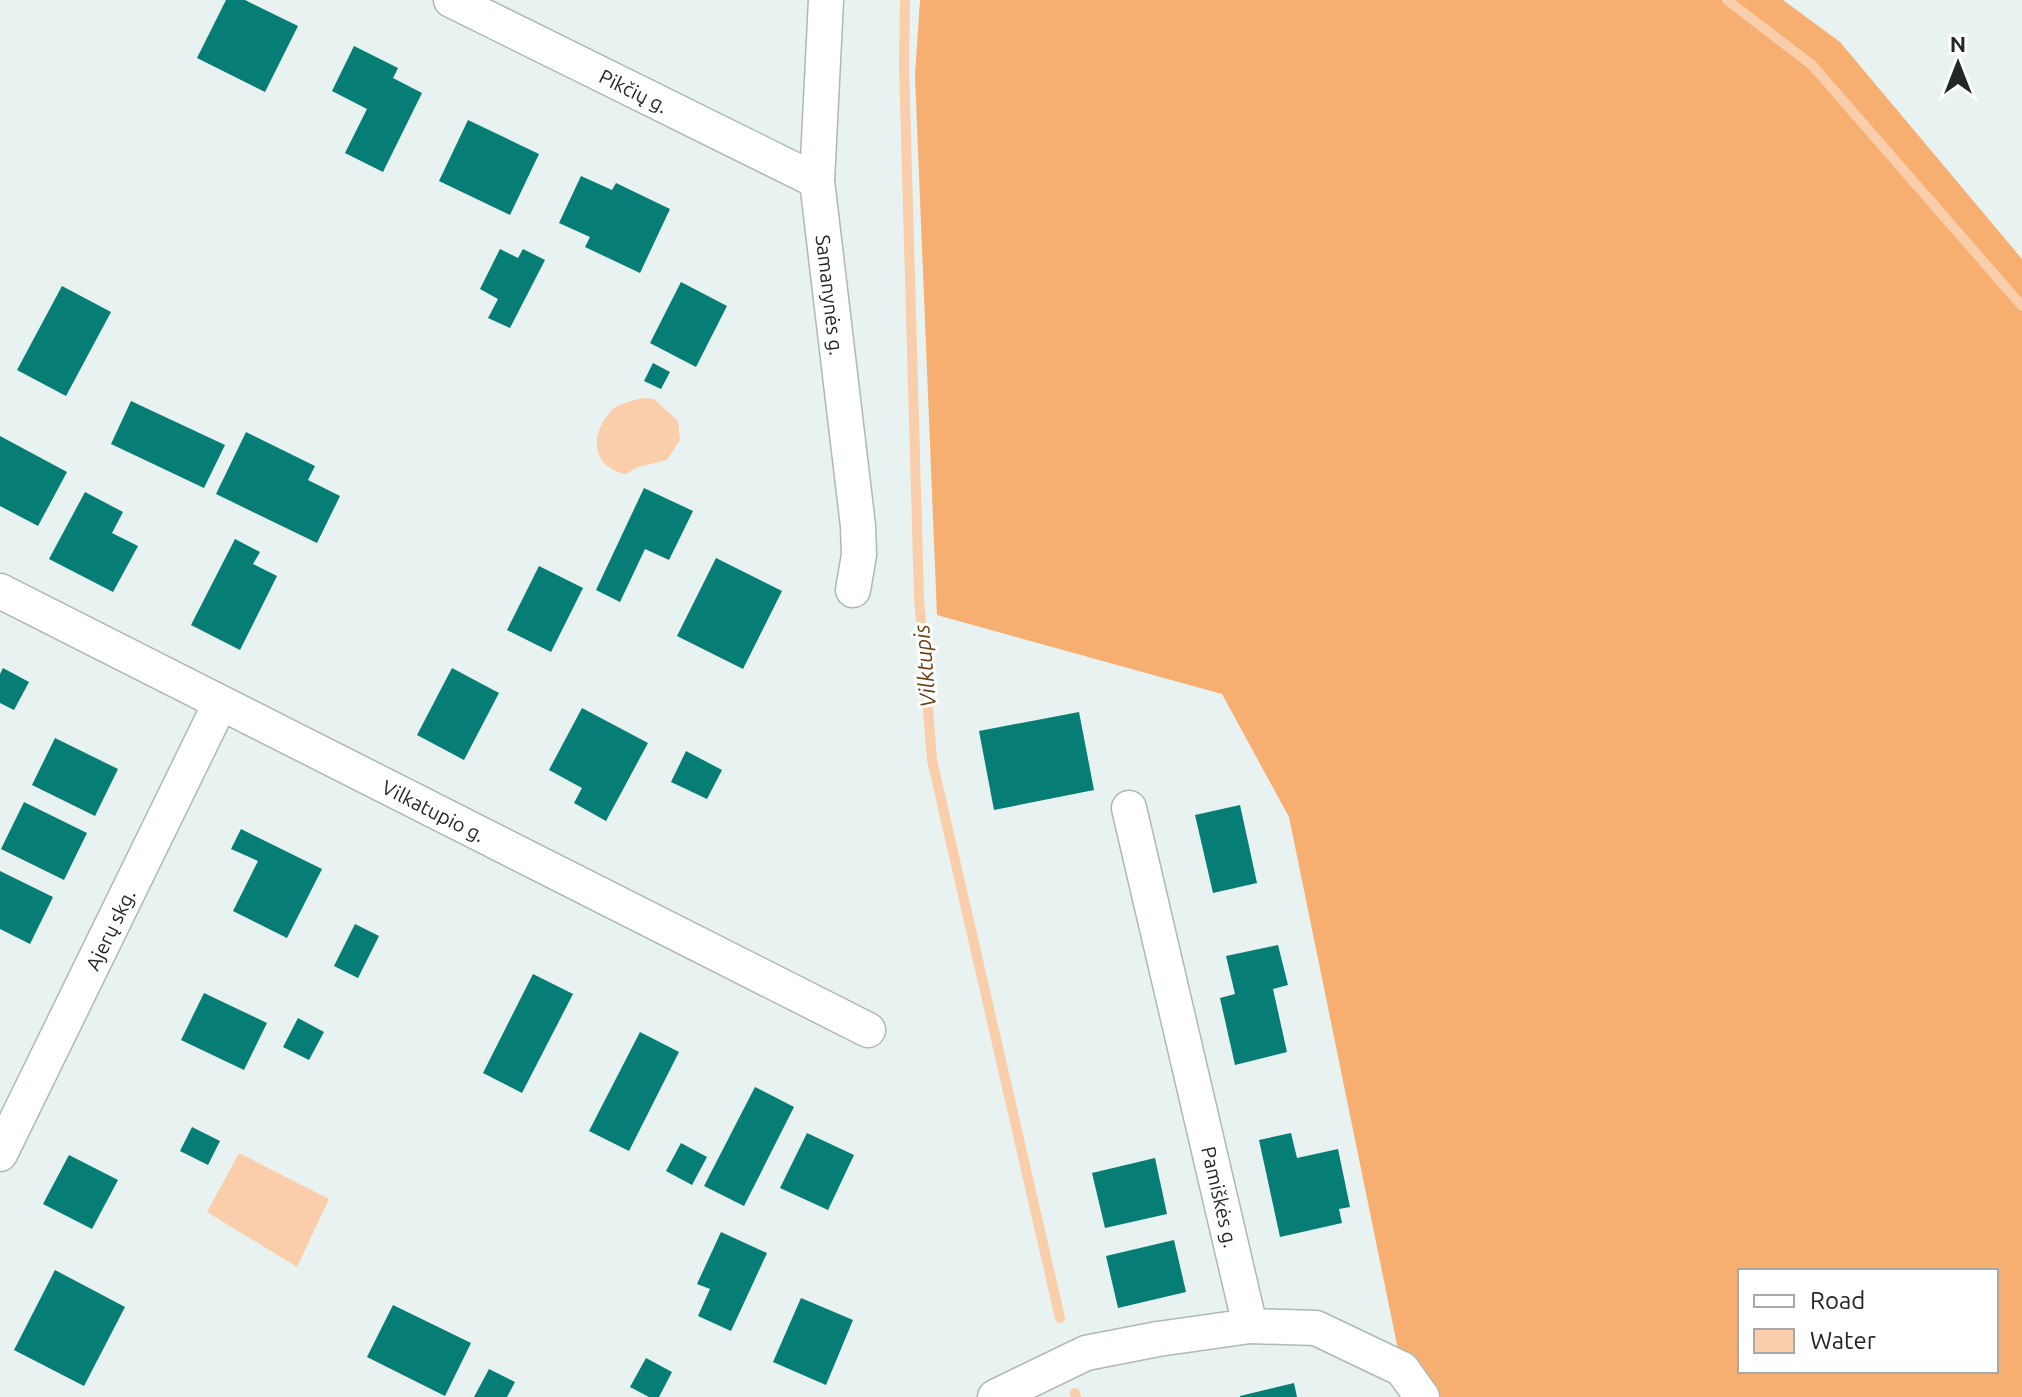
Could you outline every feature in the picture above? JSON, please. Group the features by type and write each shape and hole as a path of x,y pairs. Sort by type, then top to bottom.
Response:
{"street":[{"name":"Pikčių g.","path":"451,0 817,181"},
{"name":"Samanynės g.","path":"826,0 817,181 858,526 859,555 853,590"},
{"name":"Vilkatupio g.","path":"0,591 868,1030"},
{"name":"Ajerų skg.","path":"0,1154 220,704"},
{"name":"Pamiškės g.","path":"1129,808 1250,1326"},
{"path":"995,1397 1086,1353 1250,1326 1316,1328 1402,1369 1422,1397"}],"shaded area":[{"path":"920,0 1783,0 1840,42 2022,259 2022,1397 1422,1397 1402,1369 1289,817 1222,694 937,615 915,76"}],"water":[{"path":"642,398 654,399 678,421 680,440 667,460 638,467 626,474 614,470 600,457 597,439 612,410"},
{"path":"239,1153 329,1199 297,1267 207,1212"}],"building":[{"path":"226,0 245,0 298,26 265,92 197,58"},
{"path":"354,46 398,68 393,78 422,93 383,172 345,153 367,109 332,91"},
{"path":"468,120 539,154 510,215 439,181"},
{"path":"581,176 612,190 616,183 670,209 640,273 585,247 590,237 559,223"},
{"path":"500,249 518,258 523,249 545,260 510,328 488,318 498,299 480,289"},
{"path":"681,282 727,306 696,367 650,343"},
{"path":"62,286 111,312 66,396 17,370"},
{"path":"653,363 670,372 661,389 644,381"},
{"path":"131,401 225,445 204,488 111,444"},
{"path":"246,432 315,466 308,480 340,496 317,543 216,494"},
{"path":"0,436 67,472 38,526 0,506"},
{"path":"644,488 693,511 669,560 645,549 620,602 596,590"},
{"path":"85,492 123,512 112,533 138,546 113,592 49,559"},
{"path":"235,539 260,552 253,564 277,576 240,650 191,625"},
{"path":"716,558 782,591 743,669 677,636"},
{"path":"539,566 583,588 551,652 507,630"},
{"path":"3,668 29,682 14,710 0,703 0,674"},
{"path":"452,668 499,693 464,760 417,735"},
{"path":"582,708 648,743 606,821 574,803 582,788 549,770"},
{"path":"1079,712 1094,790 994,810 979,731"},
{"path":"55,738 118,769 95,816 32,785"},
{"path":"686,751 722,770 707,799 671,782"},
{"path":"24,802 87,833 64,880 1,849"},
{"path":"1240,805 1257,883 1213,893 1195,815"},
{"path":"241,829 322,869 287,938 233,911 258,861 231,849"},
{"path":"0,871 53,897 30,944 0,929"},
{"path":"355,924 379,936 358,978 334,966"},
{"path":"1278,945 1288,985 1273,989 1287,1052 1235,1065 1220,998 1235,994 1226,956"},
{"path":"533,974 573,994 522,1093 483,1073"},
{"path":"204,993 267,1023 244,1070 181,1040"},
{"path":"298,1018 324,1032 309,1060 283,1047"},
{"path":"640,1032 679,1052 629,1151 589,1131"},
{"path":"755,1087 794,1107 744,1206 704,1186"},
{"path":"192,1127 220,1141 208,1165 180,1151"},
{"path":"807,1133 854,1155 828,1210 780,1188"},
{"path":"1291,1133 1297,1158 1338,1149 1350,1207 1339,1209 1342,1223 1280,1237 1259,1140"},
{"path":"681,1143 707,1157 692,1185 666,1171"},
{"path":"69,1155 118,1180 92,1229 43,1204"},
{"path":"1155,1158 1167,1214 1105,1228 1092,1173"},
{"path":"721,1232 767,1253 731,1331 698,1316 710,1289 697,1284"},
{"path":"1174,1240 1186,1292 1118,1308 1106,1256"},
{"path":"55,1270 125,1307 84,1386 14,1350"},
{"path":"801,1298 853,1320 826,1385 773,1362"},
{"path":"393,1305 471,1343 445,1396 367,1357"},
{"path":"646,1358 672,1372 659,1397 649,1397 630,1387"},
{"path":"489,1369 515,1382 507,1397 474,1397"},
{"path":"1294,1383 1297,1397 1240,1397 1240,1396"}],"waterway":[{"name":"Vilktupis","path":"905,0 904,65 919,598 932,760 1060,1318"},
{"path":"1727,0 1812,65 2022,306"},
{"name":"Vilktupis","path":"1075,1393 1076,1397"}]}
